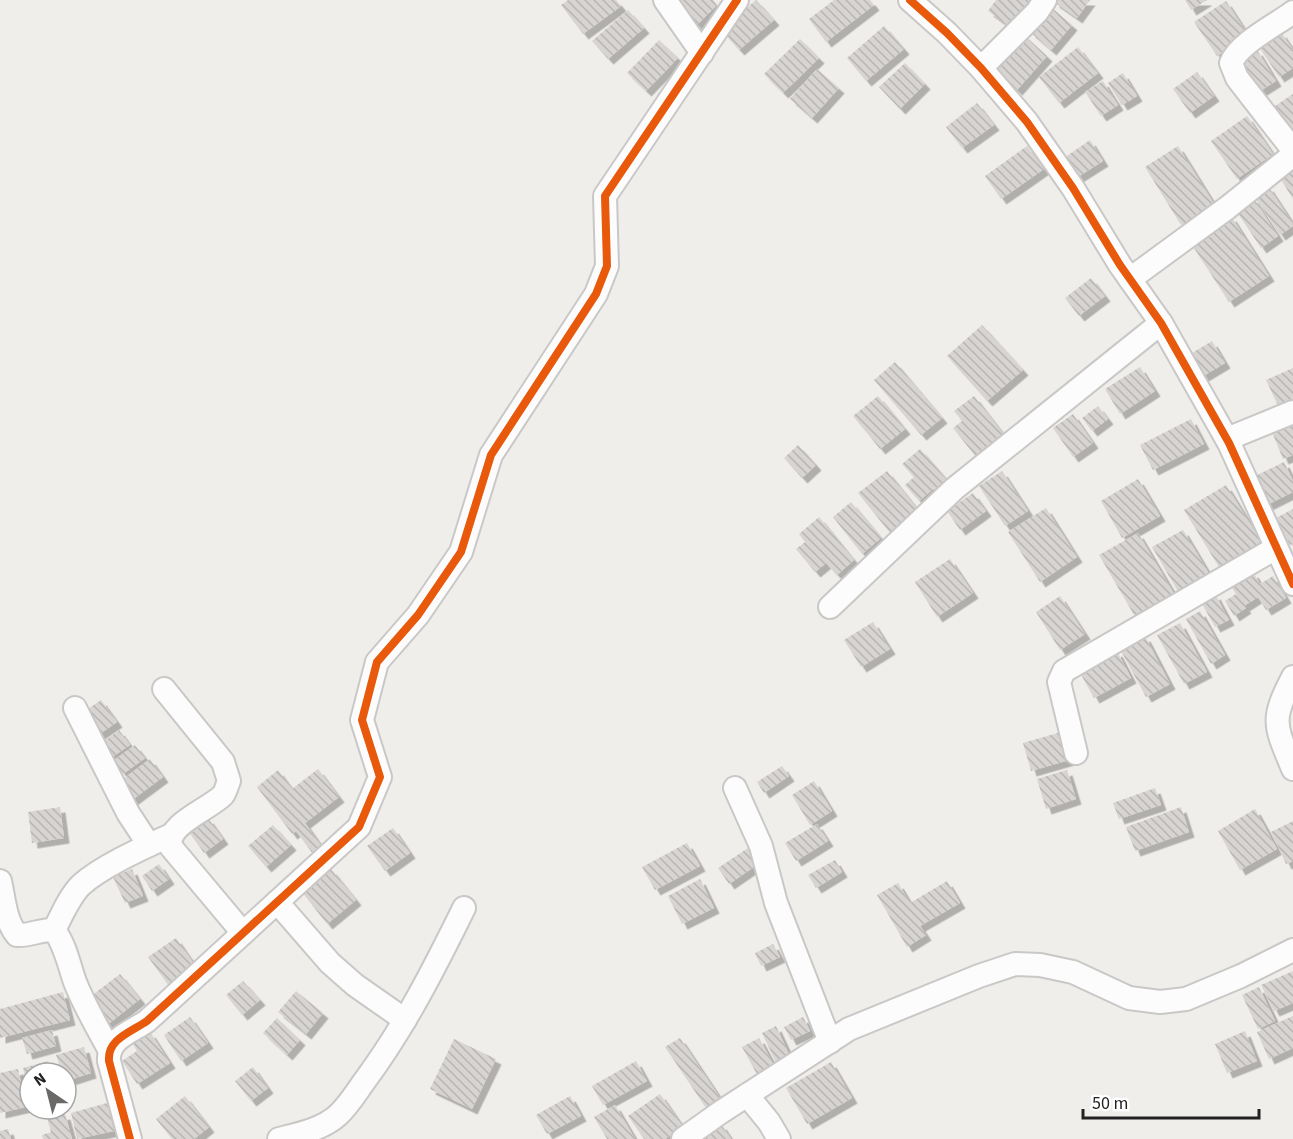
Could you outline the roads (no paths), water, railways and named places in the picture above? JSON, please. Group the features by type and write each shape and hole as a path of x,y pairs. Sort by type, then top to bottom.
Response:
{"street":[{"path":"665,0 702,52"},
{"path":"130,1139 108,1061 110,1049 120,1038 147,1021 359,826 380,777 362,720 377,662 418,615 461,552 491,455 596,294 608,266 605,196 737,0"},
{"path":"910,0 981,68 1026,122 1161,323 1227,440 1293,584"},
{"path":"981,68 1037,12 1045,0"},
{"path":"1293,12 1234,55 1231,63 1237,78 1293,150"},
{"path":"1131,279 1227,208 1293,155"},
{"path":"830,607 954,489 1161,323"},
{"path":"1227,440 1293,412"},
{"path":"1076,753 1059,682 1064,671 1276,548"},
{"path":"1293,677 1279,705 1276,723 1278,734 1293,769"},
{"path":"54,930 81,885 91,877 171,835 223,794 229,782 223,762 164,689"},
{"path":"75,708 128,813 149,845"},
{"path":"735,788 761,846 776,903 830,1042"},
{"path":"171,835 171,847 243,933"},
{"path":"0,881 8,917 16,935 54,930"},
{"path":"277,902 330,963 355,985 405,1020"},
{"path":"279,1139 305,1132 337,1116 387,1051 427,982 464,909"},
{"path":"54,930 59,936 91,1017 110,1049"},
{"path":"683,1139 849,1029 979,976 1015,964 1040,965 1073,972 1130,998 1160,1002 1186,999 1241,976 1293,950"},
{"path":"747,1095 769,1122 779,1139"}]}
